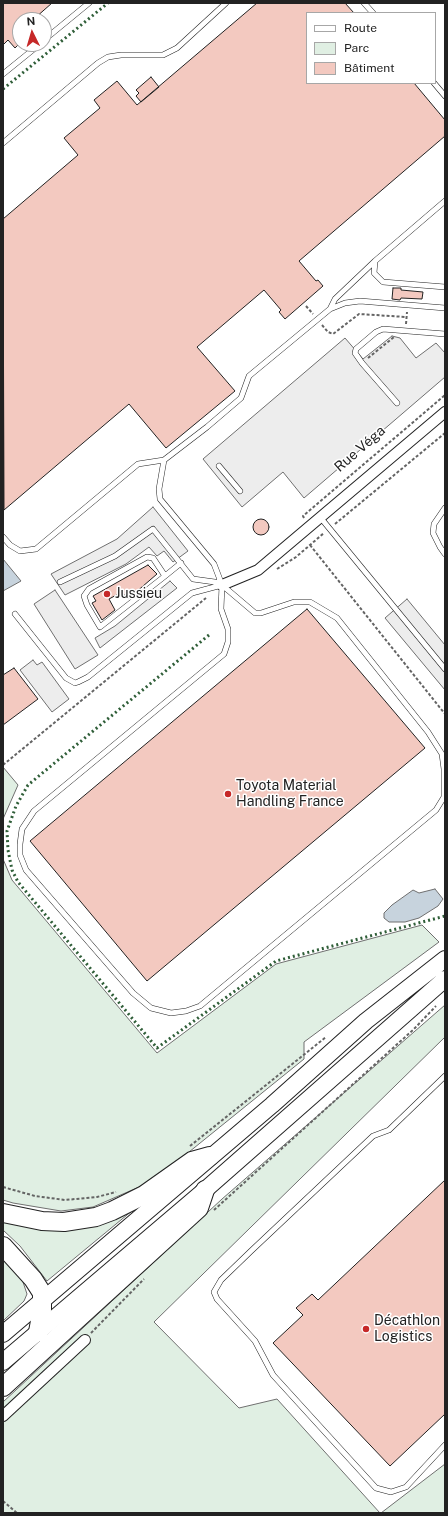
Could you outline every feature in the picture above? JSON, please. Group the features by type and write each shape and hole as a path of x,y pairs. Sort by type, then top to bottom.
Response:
{"highway":[{"path":"3,1213 42,1221 64,1222 96,1217 112,1211 144,1194 192,1161 210,1156"},
{"path":"3,1387 199,1208 205,1190"},
{"path":"3,1246 33,1279 42,1293 38,1332"}],"main road":[{"path":"3,1334 210,1156 286,1094 366,1021 445,959"},
{"path":"3,1362 205,1190 445,979"}],"street":[{"name":"Rue Véga","path":"222,584 258,570 445,412"},
{"path":"3,1416 85,1340"}],"lane":[{"path":"52,33 89,3"},
{"path":"3,143 98,62 108,57 121,55 163,55 177,48 226,3"},
{"path":"364,3 372,12"},
{"path":"3,74 30,52"},
{"path":"435,84 445,96"},
{"path":"330,309 335,299 375,261 445,201"},
{"path":"375,261 374,273 383,282 445,287"},
{"path":"3,537 10,545 20,551 36,549 138,464 164,460 241,398 249,376 330,309 345,303 360,301 445,308"},
{"path":"397,403 362,363 355,353 356,349 376,332 383,329 445,334"},
{"path":"60,582 115,556 153,529 193,579 222,584 255,613 261,613 294,602 310,602 337,618 428,732 442,754 444,769 444,797 436,810 200,1006 179,1013 170,1013 151,1008 133,993 26,870 20,855 22,829 34,811 224,654 228,642 228,629 222,609 222,584 214,564 160,499 159,490 164,460"},
{"path":"219,466 240,491"},
{"path":"445,508 434,524 433,533 445,554"},
{"path":"320,517 445,669"},
{"path":"165,576 153,558 147,556 89,589 84,596 87,605 100,627 165,576 181,563"},
{"path":"14,614 66,678 75,683 88,677 192,593 222,584"},
{"path":"445,1076 389,1130 373,1136 246,1256 222,1280 214,1292 217,1299 255,1341 273,1375 376,1488 391,1492 406,1487 445,1445"}],"path":[{"path":"306,306 328,332 333,334 359,314 406,317"},
{"name":"Rue Véga","path":"311,526 303,516 445,395"},
{"path":"445,433 310,545 445,714"},
{"path":"3,765 222,584"},
{"path":"214,1211 402,1039 440,1002"},
{"path":"188,1148 330,1034"},
{"path":"3,1187 35,1196 65,1200 98,1197 117,1192"},
{"path":"85,1340 146,1278"},
{"path":"3,1501 17,1513"}],"green space":[{"path":"3,767 18,785 3,819"},
{"path":"3,859 12,880 157,1053 276,964 422,925 439,942 304,1042 304,1059 189,1152 146,1184 93,1207 61,1211 13,1203 3,1200"},
{"path":"445,1005 445,1037 154,1322 239,1408 277,1399 380,1513 3,1513 3,1402 222,1199"},
{"path":"133,1210 47,1281 20,1246 3,1230 3,1218"},
{"path":"3,1256 23,1282 27,1294 24,1301 3,1321"},
{"path":"445,1464 445,1513 381,1513"}],"shaded area":[{"path":"392,336 400,338 416,358 436,343 445,353 445,377 304,498 283,472 242,507 203,459 345,338 363,359"},
{"path":"153,507 188,551 173,562 164,551 157,556 149,547 126,564 65,595 51,574 117,539"},
{"path":"3,559 21,581 3,591"},
{"path":"170,581 177,588 100,648 95,638 115,626"},
{"path":"55,590 98,655 75,669 34,604"},
{"path":"407,599 445,645 445,690 385,618"},
{"path":"33,660 37,665 42,662 69,699 52,712 20,670"},
{"path":"435,889 443,899 438,906 419,918 405,922 389,922 384,918 384,913 392,905 413,890 419,893"}],"building":[{"path":"3,3 52,3 42,12 12,12 12,45 8,40 3,45"},
{"path":"257,3 345,3 353,12 306,12 306,84 415,84 445,120 445,136 299,261 316,281 318,280 323,286 285,319 279,312 281,310 264,290 197,347 235,391 166,448 129,404 4,510 3,219 78,155 64,138 100,108 94,100 117,81 137,105"},
{"path":"151,77 159,87 141,102 136,96 139,93 136,90"},
{"path":"393,288 423,292 422,299 392,299"},
{"path":"258,519 264,519 269,524 267,533 264,535 258,535 253,530 253,524"},
{"name":"Jussieu","path":"148,565 157,574 128,599 122,592 109,599 115,610 102,620 92,603 96,601 93,596"},
{"name":"Toyota Material Handling France","path":"307,609 425,748 147,981 30,841"},
{"path":"14,668 38,699 3,725 3,675"},
{"name":"Décathlon Logistics","path":"445,1180 445,1414 390,1466 273,1343 303,1315 296,1308 312,1294 318,1300"}],"hedge":[{"path":"3,89 108,3"},
{"path":"209,635 28,785 16,806 7,831 8,850 12,870 18,882 157,1048 276,961 445,916"}],"place":[{"name":"Jussieu","path":"107,594"},
{"name":"Toyota Material Handling France","path":"228,794"},
{"name":"Décathlon Logistics","path":"366,1329"}]}
